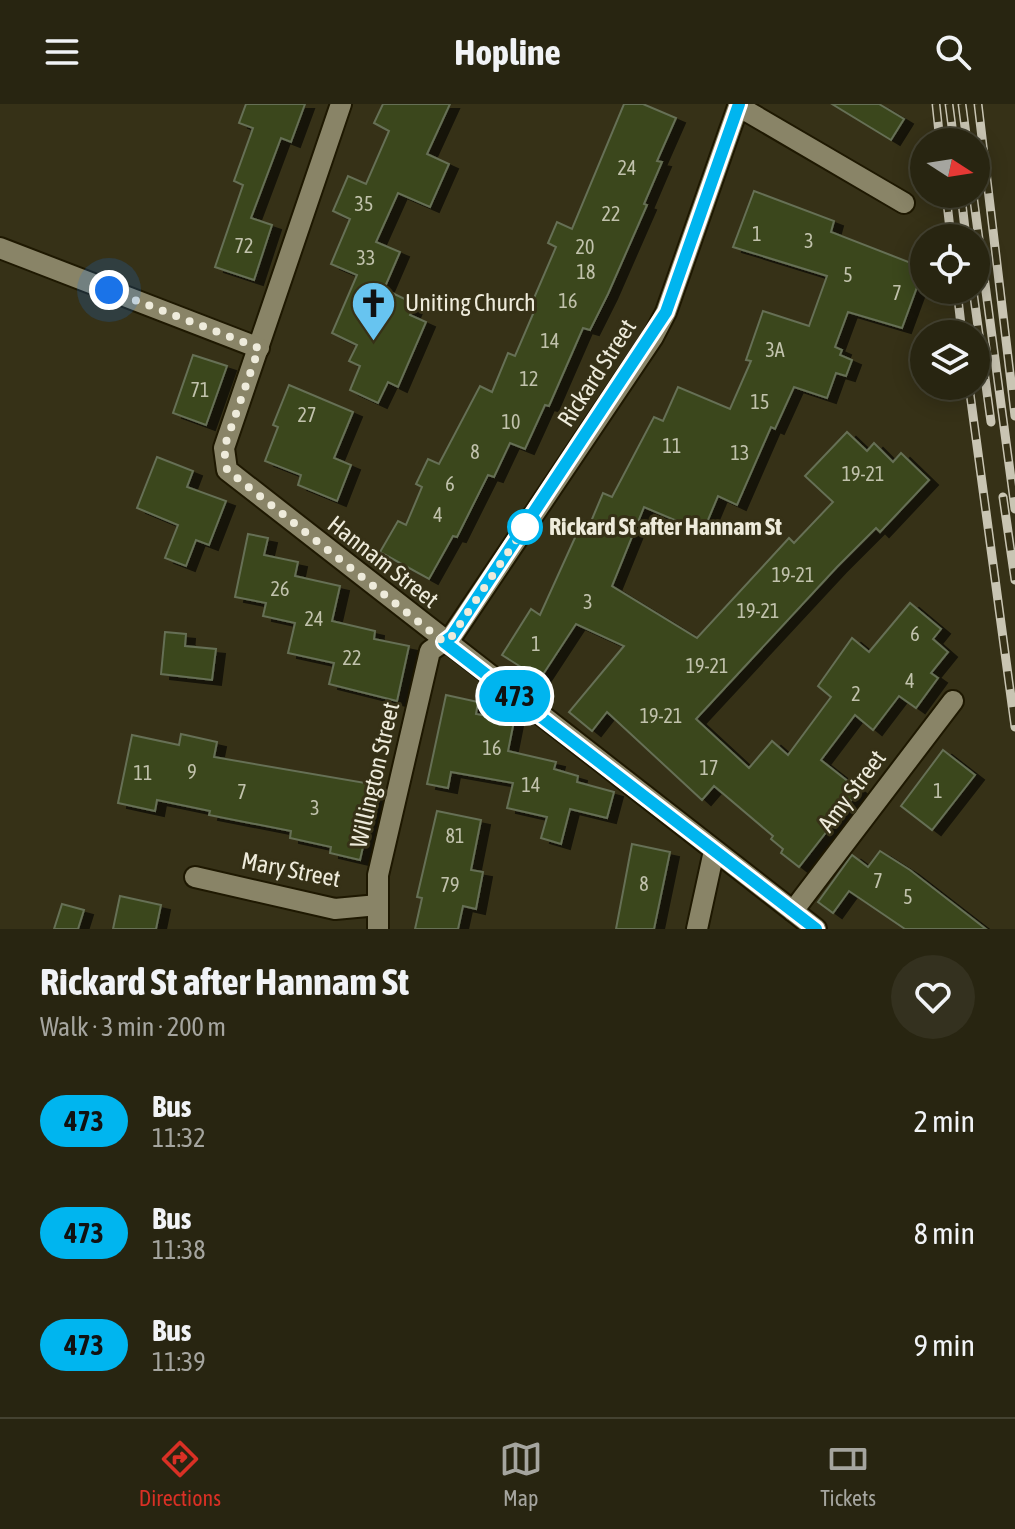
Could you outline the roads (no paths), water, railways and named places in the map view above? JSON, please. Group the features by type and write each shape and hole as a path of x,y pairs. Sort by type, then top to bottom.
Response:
{"street":[{"name":"Hannam Street","path":"341,104 224,448 227,470 816,929"},
{"path":"738,105 904,203"},
{"name":"Rickard Street","path":"444,642 452,636 666,312 738,105"},
{"path":"0,248 259,348"},
{"name":"Willington Street","path":"378,929 378,875 430,651 444,642"},
{"name":"Amy Street","path":"793,911 953,701"},
{"path":"697,929 714,851"},
{"name":"Mary Street","path":"195,877 335,909 378,905"}],"railway":[{"path":"936,104 939,128"},
{"path":"949,104 952,128"},
{"path":"962,104 965,128"},
{"path":"978,104 1015,416"},
{"path":"948,208 949,224"},
{"path":"963,208 964,224"},
{"path":"975,208 1015,509"},
{"path":"959,304 960,320"},
{"path":"975,304 991,422"},
{"path":"971,400 1015,727"},
{"path":"1003,497 1015,580"}],"place":[{"name":"Uniting Church","path":"374,342"},
{"name":"Rickard St after Hannam St","path":"525,527"}]}
